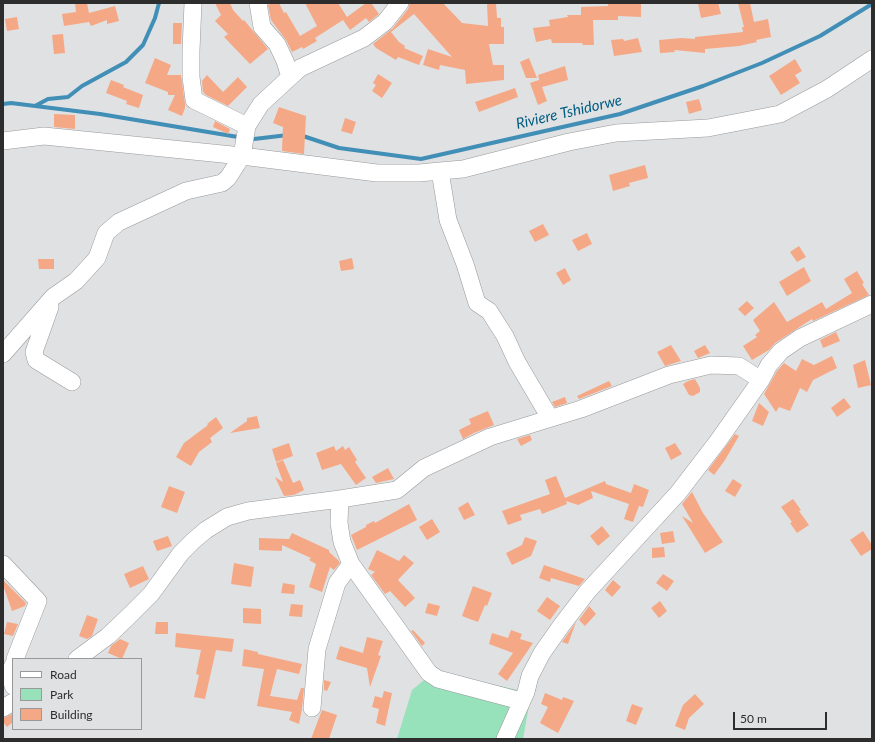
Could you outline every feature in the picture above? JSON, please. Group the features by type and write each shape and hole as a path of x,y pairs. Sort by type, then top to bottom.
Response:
{"street":[{"path":"194,3 191,77 194,100 247,126"},
{"path":"258,3 262,27 277,44 285,61 290,78"},
{"path":"3,354 53,297 76,281 97,258 106,234 119,222 186,191 222,183 228,178 242,156 247,126 260,104 300,68 364,38 385,22 400,3"},
{"path":"3,141 44,136 242,156 377,173 419,173 463,169 569,142 616,132 708,128 780,114 827,89 872,59"},
{"path":"440,171 448,220 465,264 477,303 489,310 505,336 516,362 550,418"},
{"path":"53,297 34,352 36,360 72,382"},
{"path":"505,739 526,692 530,676 542,653 561,626 586,592 678,493 718,441 761,380 769,365 781,351 800,338 872,304"},
{"path":"78,658 108,636 134,611 150,594 181,553 193,541 206,530 227,517 248,511 397,490 424,468 483,440 581,409 669,375 711,364 739,366 761,380"},
{"path":"340,499 338,523 342,542 351,564 429,673 438,679 521,701"},
{"path":"3,564 38,600 16,658"},
{"path":"312,708 317,649 337,582 351,564"},
{"path":"12,667 10,672 12,681"},
{"path":"3,708 12,703"}],"green space":[{"path":"435,671 526,692 531,695 523,739 397,739 412,690"}],"building":[{"path":"75,3 87,3 89,13 115,6 119,21 107,24 107,20 91,26 89,22 64,26 62,14 76,12"},
{"path":"215,3 230,3 233,10 243,21 244,20 268,49 250,64 224,37 228,34 215,21 221,15"},
{"path":"272,3 279,3 300,36 317,26 305,3 338,3 347,17 366,3 371,3 379,14 369,22 366,18 350,30 343,20 315,38 317,41 303,49 302,47 292,52 286,40 271,20 268,5"},
{"path":"410,3 443,3 462,23 488,26 487,3 496,3 497,18 501,18 501,27 504,27 504,44 489,44 493,65 504,65 504,80 466,84 465,70 440,65 439,70 423,65 428,49 452,57 414,14 391,32 399,42 405,46 404,48 423,56 419,65 398,57 396,60 376,48 373,44 393,28 408,9"},
{"path":"608,3 641,3 641,17 618,16 618,20 593,20 594,45 583,45 582,43 552,43 551,39 536,42 533,28 550,26 549,20 568,17 567,15 581,15 581,7 608,6"},
{"path":"698,3 718,3 721,14 701,18"},
{"path":"738,3 750,3 754,22 768,19 771,37 739,46 705,49 705,53 674,50 675,52 660,53 659,40 682,38 695,39 695,37 743,32 742,27 744,27"},
{"path":"17,17 19,29 7,31 5,19"},
{"path":"173,23 182,23 181,44 173,44"},
{"path":"63,34 65,53 54,54 52,35"},
{"path":"638,38 642,52 614,56 611,40 623,39 624,41"},
{"path":"155,58 171,65 167,75 181,75 185,104 182,116 168,110 175,95 168,95 168,92 145,83"},
{"path":"529,58 537,78 526,78 520,62"},
{"path":"795,59 802,71 795,75 800,83 781,95 769,76"},
{"path":"565,66 568,80 542,87 547,101 538,105 530,83 539,80 540,83 538,75"},
{"path":"378,74 392,83 382,98 372,91 376,85 373,83"},
{"path":"207,75 223,92 238,77 247,87 228,106 203,92 202,81"},
{"path":"111,80 124,85 123,87 143,95 139,108 126,104 127,101 106,93"},
{"path":"515,88 518,97 479,112 475,102"},
{"path":"699,99 702,110 689,114 686,102"},
{"path":"279,107 306,116 304,154 282,151 283,127 273,123"},
{"path":"54,114 75,115 75,129 54,127"},
{"path":"345,118 356,122 352,134 341,131"},
{"path":"215,121 230,129 228,134 213,127"},
{"path":"645,165 648,178 629,183 630,186 613,191 609,175"},
{"path":"543,224 549,235 535,242 529,231"},
{"path":"587,233 592,244 578,251 572,240"},
{"path":"799,246 806,257 797,262 790,252"},
{"path":"352,258 354,269 341,271 339,261"},
{"path":"38,259 54,259 54,269 39,269"},
{"path":"804,267 811,281 787,296 779,282"},
{"path":"565,268 571,280 563,285 556,273"},
{"path":"857,271 864,283 862,284 869,295 813,321 812,319 775,343 769,350 752,360 743,346 757,337 755,335 760,331 753,320 774,302 787,322 822,302 826,309 852,293 844,279"},
{"path":"747,301 754,308 745,316 738,309"},
{"path":"836,332 840,341 823,348 820,340"},
{"path":"671,345 681,361 665,366 657,352"},
{"path":"705,345 710,353 698,358 694,351"},
{"path":"832,356 837,368 813,380 807,392 800,388 790,411 779,407 776,412 764,394 777,371 784,363 796,371 802,359 814,365"},
{"path":"865,360 871,385 858,388 853,365"},
{"path":"695,379 700,388 700,392 693,396 689,395 683,384"},
{"path":"609,381 612,386 579,399 577,396"},
{"path":"565,397 567,403 555,407 552,402"},
{"path":"844,398 851,407 837,417 831,408"},
{"path":"759,403 769,412 763,426 752,421"},
{"path":"488,411 494,425 463,439 459,430 471,424 469,419"},
{"path":"257,416 260,428 230,433 247,421 247,418"},
{"path":"216,417 223,428 210,438 212,442 199,452 191,466 176,457 184,443"},
{"path":"735,434 739,436 714,475 708,470"},
{"path":"530,435 532,440 521,446 517,439"},
{"path":"289,443 293,456 276,462 272,449"},
{"path":"675,443 682,454 671,460 665,448"},
{"path":"334,446 336,451 343,446 345,450 349,447 357,460 355,462 366,478 356,485 341,464 322,470 316,453"},
{"path":"283,460 293,483 300,480 304,490 294,495 284,496 275,477 283,482 276,463"},
{"path":"388,468 394,479 376,483 372,477"},
{"path":"556,476 565,498 605,481 606,484 631,493 634,484 649,490 643,507 639,506 633,522 624,519 629,504 591,491 593,498 578,505 566,501 567,504 542,514 540,509 520,515 522,520 508,525 502,511 550,494 545,480"},
{"path":"733,479 742,485 735,497 725,491"},
{"path":"169,486 185,492 177,513 161,507"},
{"path":"692,492 703,513 723,542 705,553 682,516 693,523 682,504"},
{"path":"793,499 809,525 797,533 790,523 792,522 781,507"},
{"path":"468,502 475,515 464,520 458,508"},
{"path":"409,504 417,520 357,550 351,535 366,527 366,525 374,521 375,523"},
{"path":"432,519 440,532 427,540 419,527"},
{"path":"602,526 610,536 598,546 590,536"},
{"path":"673,531 675,542 662,544 660,533"},
{"path":"863,531 872,545 872,549 861,556 850,540"},
{"path":"292,533 329,550 329,552 340,563 334,570 330,567 322,592 309,587 316,564 309,560 311,558 282,545 282,551 259,550 259,538 289,539"},
{"path":"168,536 172,546 157,551 153,541"},
{"path":"525,537 537,541 531,556 512,565 506,553 522,545"},
{"path":"664,547 665,557 652,558 652,548"},
{"path":"377,550 399,561 404,555 414,563 398,580 415,598 405,607 390,591 385,594 371,575 375,572 368,569"},
{"path":"234,563 254,567 251,587 231,584"},
{"path":"544,565 585,579 579,586 551,578 550,582 539,578"},
{"path":"143,566 149,579 130,588 124,574"},
{"path":"663,574 674,581 667,591 656,583"},
{"path":"3,580 26,603 25,606 12,611 3,585"},
{"path":"613,580 621,587 612,597 605,590"},
{"path":"283,583 295,585 294,594 281,593"},
{"path":"473,586 492,593 478,622 462,616"},
{"path":"547,597 560,606 550,620 537,611"},
{"path":"660,601 667,611 659,618 651,608"},
{"path":"428,603 440,606 437,616 425,613"},
{"path":"291,604 303,605 302,617 289,616"},
{"path":"589,606 596,614 585,626 579,620"},
{"path":"243,608 261,609 261,624 243,623"},
{"path":"87,615 98,619 92,636 87,639 79,636"},
{"path":"7,622 18,624 13,636 4,634"},
{"path":"156,622 168,622 168,634 155,634"},
{"path":"576,622 568,644 562,642"},
{"path":"413,630 425,643 422,646 411,631"},
{"path":"511,630 522,634 520,639 533,643 507,681 498,674 513,653 489,644 492,633 508,638"},
{"path":"176,633 234,639 232,652 216,650 205,699 194,697 199,675 196,674 201,650 175,647"},
{"path":"367,637 383,641 378,655 381,656 370,687 367,668 336,659 340,646 363,653"},
{"path":"120,639 129,643 122,658 108,653 111,646"},
{"path":"244,649 258,652 258,654 302,664 299,674 277,669 270,696 297,700 301,688 304,688 299,724 289,720 292,712 257,706 264,669 242,666"},
{"path":"324,680 331,682 327,691 324,690"},
{"path":"384,691 392,693 385,726 376,723 379,709 372,707 375,696 382,698"},
{"path":"545,693 562,700 563,697 574,701 558,733 540,723 548,707 541,704"},
{"path":"695,694 704,704 689,718 685,730 675,726 683,705"},
{"path":"632,704 643,708 636,725 626,721"},
{"path":"322,710 337,715 329,739 311,739"},
{"path":"12,714 12,723 7,727 3,722 3,718"}],"waterway":[{"path":"35,106 48,99 68,97 82,86 126,62 143,45 155,18 159,3"},
{"name":"Riviere Tshidorwe","path":"300,135 339,148 421,159 620,114 703,86 762,63 820,36 872,4"},
{"path":"3,104 11,103 100,114 238,137"},
{"name":"Riviere Tshidorwe","path":"254,139 288,135"}]}
